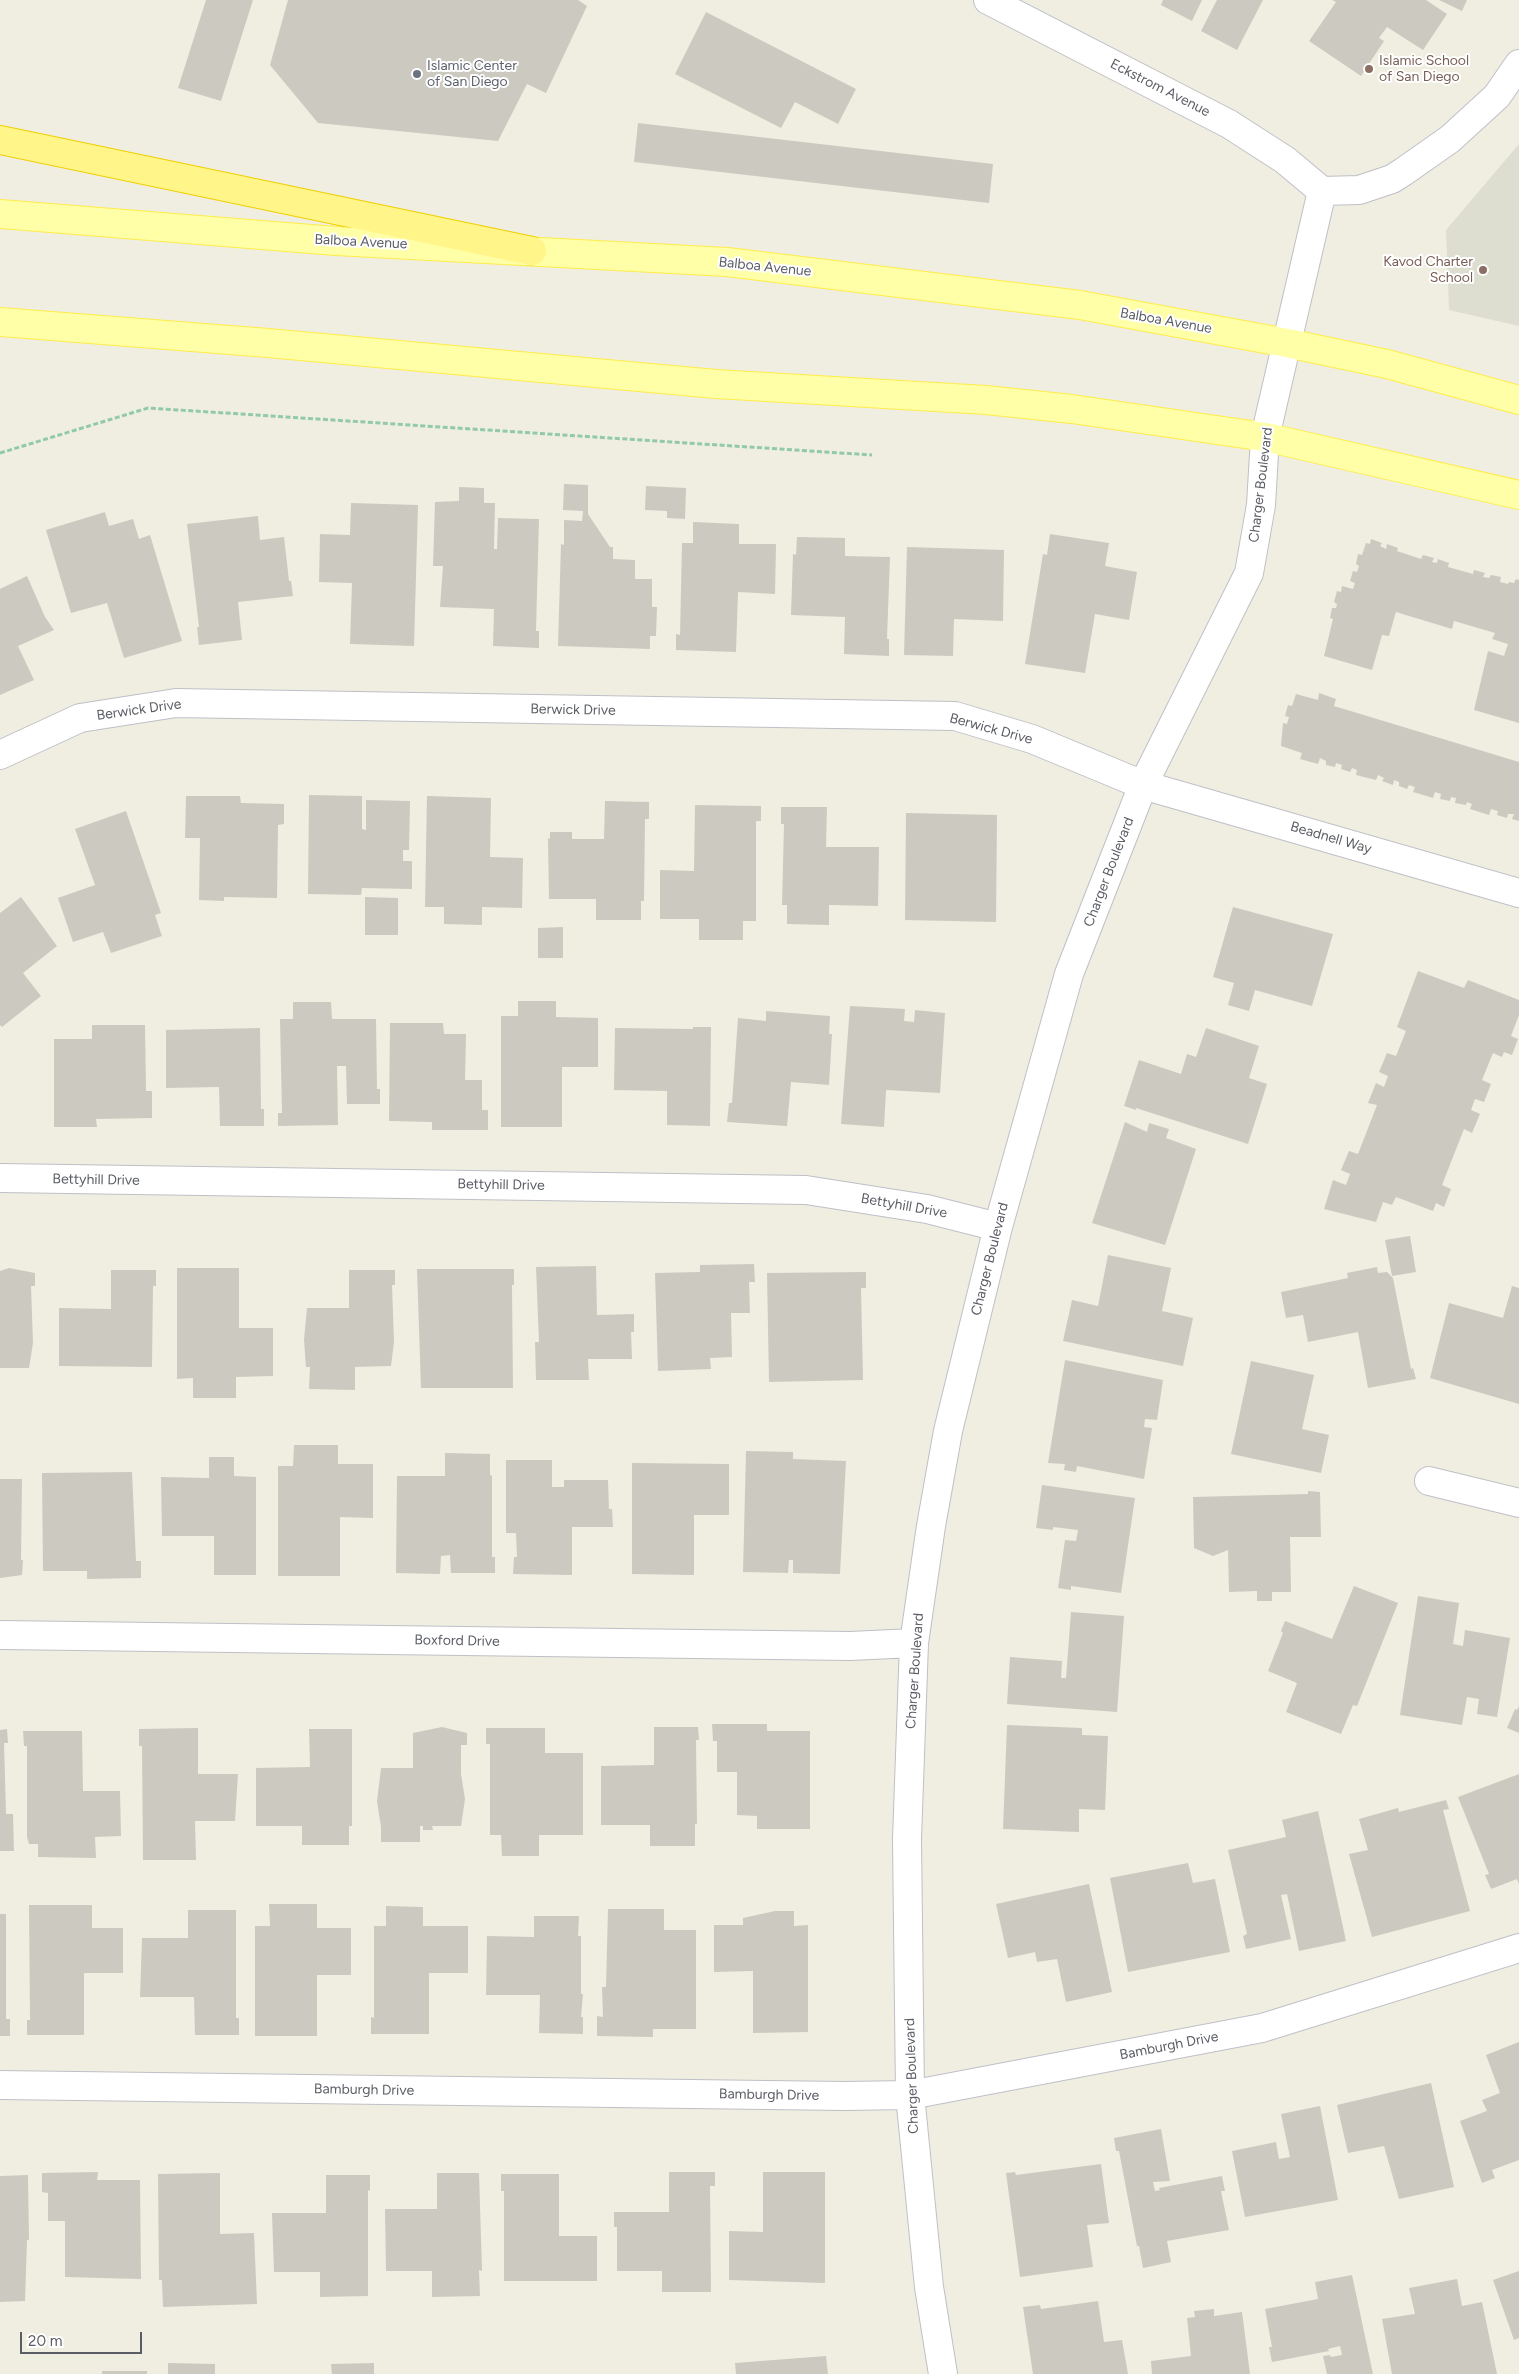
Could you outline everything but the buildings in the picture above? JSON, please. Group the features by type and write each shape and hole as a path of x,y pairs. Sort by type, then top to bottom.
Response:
{"highway":[{"path":"0,140 532,251"}],"main road":[{"name":"Balboa Avenue","path":"0,214 336,241 737,263 1080,305 1287,343 1387,364 1519,400"},
{"path":"0,322 268,343 716,384 986,400 1072,409 1265,437 1519,495"}],"street":[{"name":"Eckstrom Avenue","path":"988,0 1229,124 1285,160 1322,191"},
{"path":"1322,191 1359,190 1392,179 1403,172 1450,139 1490,102 1519,64"},
{"name":"Charger Boulevard","path":"943,2374 929,2287 910,2095 906,1839 914,1644 931,1526 948,1430 998,1226 1069,974 1143,785 1249,574 1261,505 1265,437 1322,191"},
{"name":"Berwick Drive","path":"0,755 80,718 176,703 955,716 1032,740 1143,785"},
{"name":"Beadnell Way","path":"1143,785 1519,893"},
{"name":"Bettyhill Drive","path":"0,1178 806,1190 927,1209 998,1226"},
{"path":"1429,1481 1519,1503"},
{"name":"Boxford Drive","path":"0,1635 850,1646 914,1644"},
{"name":"Bamburgh Drive","path":"0,2085 844,2096 910,2095 1262,2028 1519,1948"}],"path":[{"path":"0,453 148,408 872,455"}],"shaded area":[{"name":"Kavod Charter School","path":"1519,144 1519,326 1449,310 1446,230"}],"place":[{"name":"Islamic School of San Diego","path":"1369,69"},
{"name":"Islamic Center of San Diego","path":"417,74"},
{"name":"Kavod Charter School","path":"1483,270"}]}
